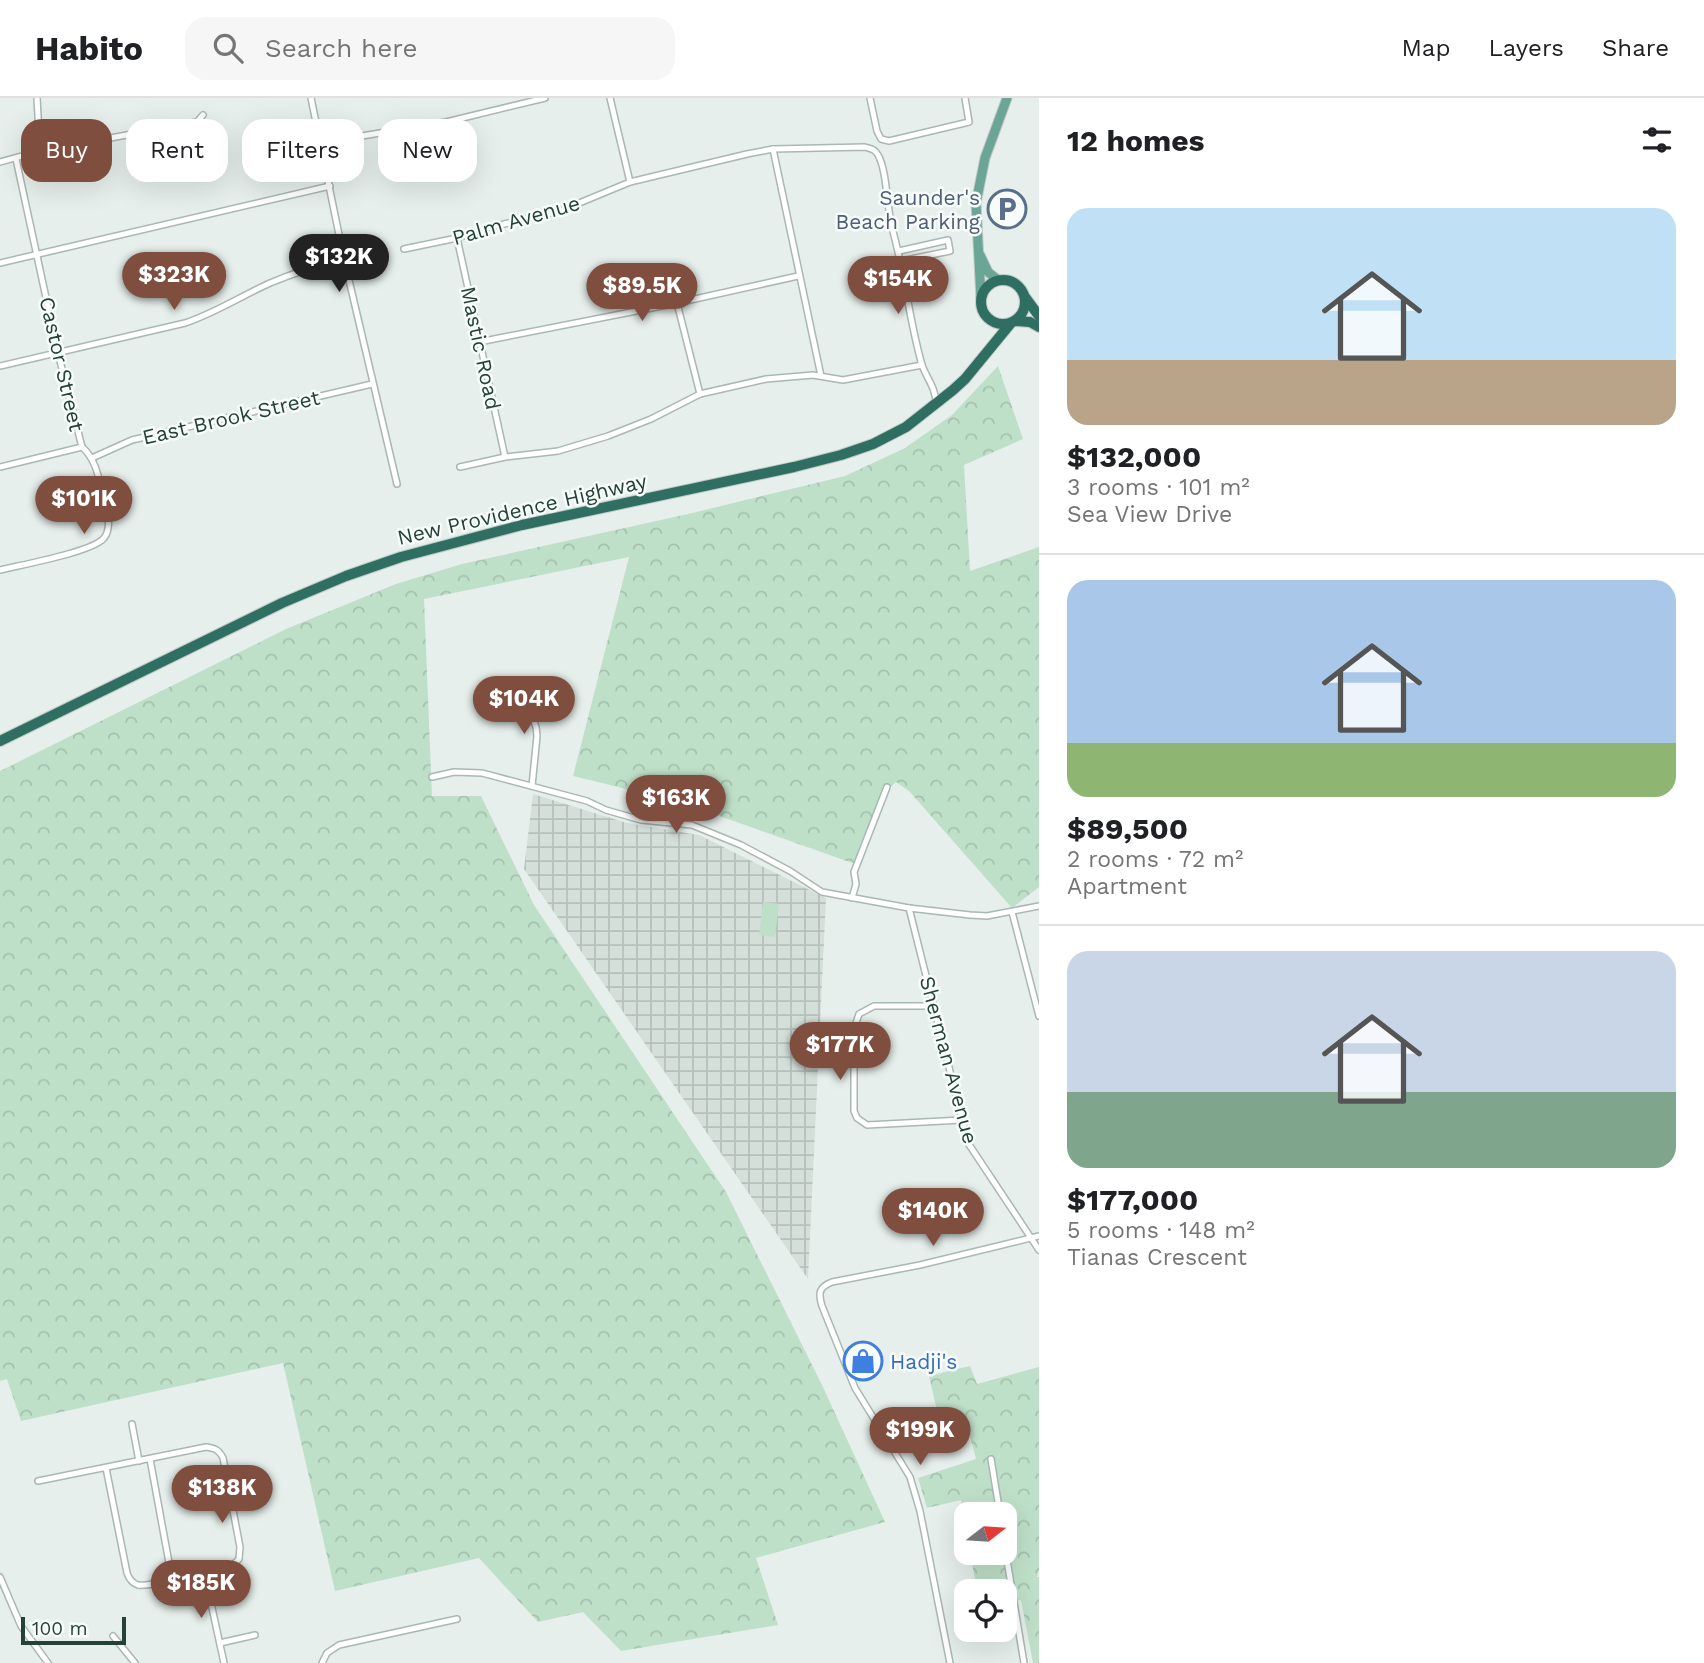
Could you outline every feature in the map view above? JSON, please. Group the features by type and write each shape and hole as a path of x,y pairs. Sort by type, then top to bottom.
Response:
{"highway":[{"path":"1039,316 1016,284 1008,280 998,280 985,289 981,299 982,309 991,321 1003,324 1030,322 1039,327"},
{"path":"1013,322 1024,310 1025,296"},
{"name":"New Providence Highway","path":"975,366 991,335 991,321"},
{"name":"New Providence Highway","path":"0,741 282,603 356,573 462,539 746,478 841,455 873,444 936,405 1013,322"}],"main road":[{"path":"981,299 976,202 981,172 1007,98"},
{"path":"977,247 988,272 998,280"}],"street":[{"path":"37,98 38,119"},
{"path":"311,98 315,119"},
{"path":"364,136 446,122 545,98"},
{"path":"610,98 630,182"},
{"path":"870,98 877,131 881,139 889,141 969,122 964,98"},
{"path":"112,138 197,122 203,116"},
{"path":"773,149 821,376"},
{"name":"Palm Avenue","path":"404,249 560,211 630,182 773,149 873,149 882,166 890,220 899,251 922,365 936,392 936,405"},
{"path":"0,162 21,157"},
{"name":"Castor Street","path":"0,570 89,548 104,539 109,525 92,458 82,447 58,354 16,159"},
{"path":"329,182 344,260 397,484"},
{"path":"0,263 330,186"},
{"name":"Mastic Road","path":"457,238 505,457"},
{"path":"899,251 948,240 950,251 901,261"},
{"path":"0,366 185,323 209,315 278,280 321,264 344,260"},
{"path":"479,342 798,276"},
{"path":"677,303 700,394"},
{"path":"460,467 505,457 558,451 651,419 700,394 766,379 821,376 843,380 922,365"},
{"name":"East Brook Street","path":"92,458 132,440 372,384"},
{"path":"936,392 948,394"},
{"path":"0,467 82,447"},
{"path":"520,685 536,727 532,786"},
{"path":"432,777 454,772 482,773 587,801 606,810 641,820 692,825 741,845 822,891 852,898 909,908 987,916 1039,906"},
{"path":"852,898 856,884 855,872 887,787"},
{"name":"Sherman Avenue","path":"909,908 971,1149 1036,1237 1039,1250"},
{"path":"1012,912 1036,992 1039,1016"},
{"path":"933,1006 874,1006 859,1014 854,1029 854,1111 861,1122 867,1125 962,1120"},
{"path":"950,1663 913,1485 902,1462 855,1388 819,1296 823,1286 832,1282 920,1265 1036,1237"},
{"path":"132,1424 139,1461"},
{"path":"38,1481 206,1447 216,1450 223,1458 241,1553 233,1565 142,1586 130,1579 106,1468"},
{"path":"991,1458 998,1502"},
{"path":"149,1459 172,1579"},
{"path":"1008,1565 1024,1663"},
{"path":"204,1571 224,1663"},
{"path":"0,1577 21,1626 48,1663"},
{"path":"322,1663 327,1653 339,1645 457,1619"},
{"path":"220,1643 256,1635"},
{"path":"113,1636 135,1663"}],"shaded area":[{"path":"533,794 627,823 699,835 826,898 808,1279 524,869"}],"green space":[{"path":"998,366 1023,439 964,465 970,571 1039,547 1039,887 1012,908 909,791 896,782 886,791 855,864 680,802 573,776 629,557 424,599 432,796 481,796 534,905 726,1192 822,1385 885,1522 756,1558 778,1625 621,1651 583,1612 538,1622 479,1558 335,1591 283,1363 21,1421 7,1379 0,1381 0,771 286,629 396,584 462,564 845,476 905,448 952,415"},
{"path":"763,902 779,904 775,937 759,935"},
{"path":"970,1366 977,1384 1039,1367 1039,1663 1033,1663 1021,1600 1017,1601 1017,1579 975,1579 972,1565 1017,1565 1017,1502 961,1500 927,1508 918,1478 976,1459 964,1414 939,1419 929,1376"}],"place":[{"name":"Saunder's Beach Parking","path":"1007,209"},
{"name":"Hadji's","path":"863,1361"}]}
